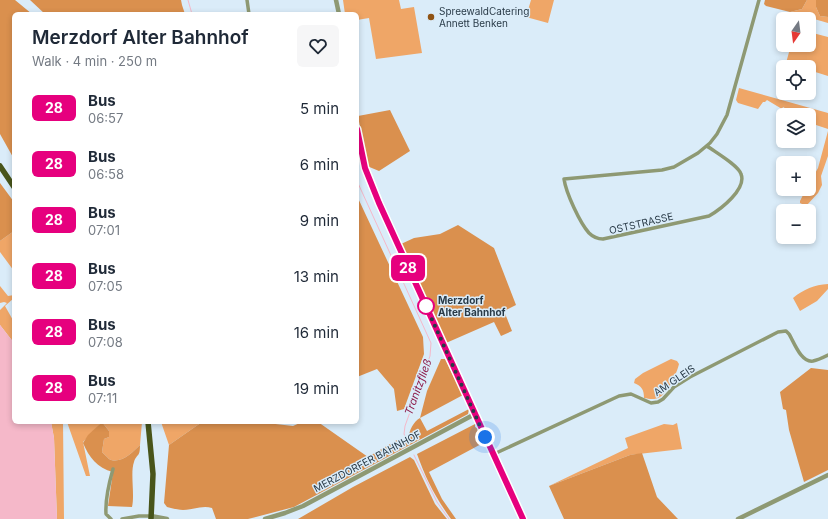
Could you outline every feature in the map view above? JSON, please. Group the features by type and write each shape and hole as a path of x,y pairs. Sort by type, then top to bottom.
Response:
{"main road":[{"path":"0,166 12,184"},
{"path":"148,424 153,474 151,517"}],"street":[{"path":"247,0 249,12"},
{"path":"336,0 339,12"},
{"name":"OSTSTRASSE","path":"707,146 737,168 741,174 742,180 741,187 737,193 709,216 603,239 598,238 588,232 567,194 564,179 662,170 674,167 707,146 717,134 727,115 759,0"},
{"path":"359,139 365,168 385,216 523,519"},
{"name":"AM GLEIS","path":"494,454 619,396 628,394 651,403 658,402 663,399 674,387 768,336 782,331 786,331 789,334 806,359 814,361 828,356"},
{"name":"MERZDORFER BAHNHOF","path":"265,519 303,506 475,414"},
{"path":"111,519 106,514 106,508 113,469"},
{"path":"738,519 828,475"},
{"path":"122,519 151,517 166,519"},
{"path":"127,518 133,519"}],"shaded area":[{"path":"0,0 15,0 30,12 12,12 12,155 0,134"},
{"path":"30,0 181,0 184,12 43,12"},
{"path":"343,0 399,0 401,9 414,7 422,53 376,59 369,18 359,20 359,12 345,12"},
{"path":"531,0 554,0 548,23 526,17"},
{"path":"765,0 807,0 802,9 790,12 766,6 764,4"},
{"path":"807,0 816,0 816,7 820,16 828,17 828,23 816,20 816,12 790,12 802,9"},
{"path":"816,0 828,0 828,17 820,16 816,7"},
{"path":"816,34 828,37 828,76 816,72 816,60 787,60 789,52 816,52"},
{"path":"739,88 776,98 776,100 782,100 810,108 780,108 767,100 763,102 758,109 738,103 736,100"},
{"path":"390,110 410,151 379,171 367,166 359,116"},
{"path":"816,110 828,113 828,129 816,125"},
{"path":"828,131 828,156 821,176 822,185 816,195 816,172"},
{"path":"0,183 12,199 12,232 0,241"},
{"path":"802,196 815,196 808,204 802,204 800,201"},
{"path":"359,200 423,337 424,354 404,409 397,411 394,389 377,369 359,376"},
{"path":"458,225 494,248 516,305 504,311 512,331 501,336 494,322 446,343 401,244 414,238 440,234"},
{"path":"12,232 12,268 0,252 0,241"},
{"path":"828,284 828,289 817,301 800,311 793,298 809,288"},
{"path":"0,286 8,296 12,295 12,300 5,306 12,318 12,340 0,325 0,310 7,303 0,303"},
{"path":"0,325 12,340 12,424 51,424 54,438 57,519 0,519"},
{"path":"441,359 445,359 463,395 420,418 427,391"},
{"path":"671,359 677,361 679,364 669,387 663,395 656,399 644,398 642,389 639,385 634,383 635,379 643,373"},
{"path":"811,368 828,370 828,470 804,482 789,430 786,410 783,409 780,392"},
{"path":"469,409 468,414 294,507 248,519 216,519 212,508 205,507 181,510 167,507 164,503 169,445 199,424 276,424 293,426 298,424 321,424 368,457 397,440 405,442 409,440 409,434 415,422 420,418 427,431"},
{"path":"677,423 682,449 630,455 549,486 628,448 625,438 664,424 673,425"},
{"path":"51,424 63,424 64,519 57,519 54,438"},
{"path":"68,424 100,424 83,442 90,476 86,476"},
{"path":"100,424 104,424 109,431 109,437 104,439 102,452 109,459 113,460 126,457 140,445 139,454 135,459 133,467 132,507 108,506 113,472 98,465 88,453 83,443 88,435"},
{"path":"104,424 142,424 140,445 122,459 109,459 102,452 104,439 109,437 109,431"},
{"path":"162,424 199,424 169,445"},
{"path":"475,424 475,427 479,429 485,442 429,472 442,499 456,519 451,519 431,488 417,454"},
{"path":"642,453 657,497 678,519 564,519 549,486 630,455"},
{"path":"410,457 414,460 435,504 447,519 298,519 353,487"}],"waterway":[{"name":"Tranitzfließ","path":"188,0 191,12"},
{"name":"Tranitzfließ","path":"359,185 431,343 430,356 405,426 404,434 407,441"},
{"name":"Tranitzfließ","path":"414,455 437,502 449,519"}],"bus line":[{"name":"28","path":"359,140 365,168 379,203 523,519"}],"place":[{"name":"SpreewaldCatering Annett Benken","path":"431,17"},
{"name":"Merzdorf Alter Bahnhof","path":"426,306"}],"route":[{"path":"426,306 485,437"}]}
